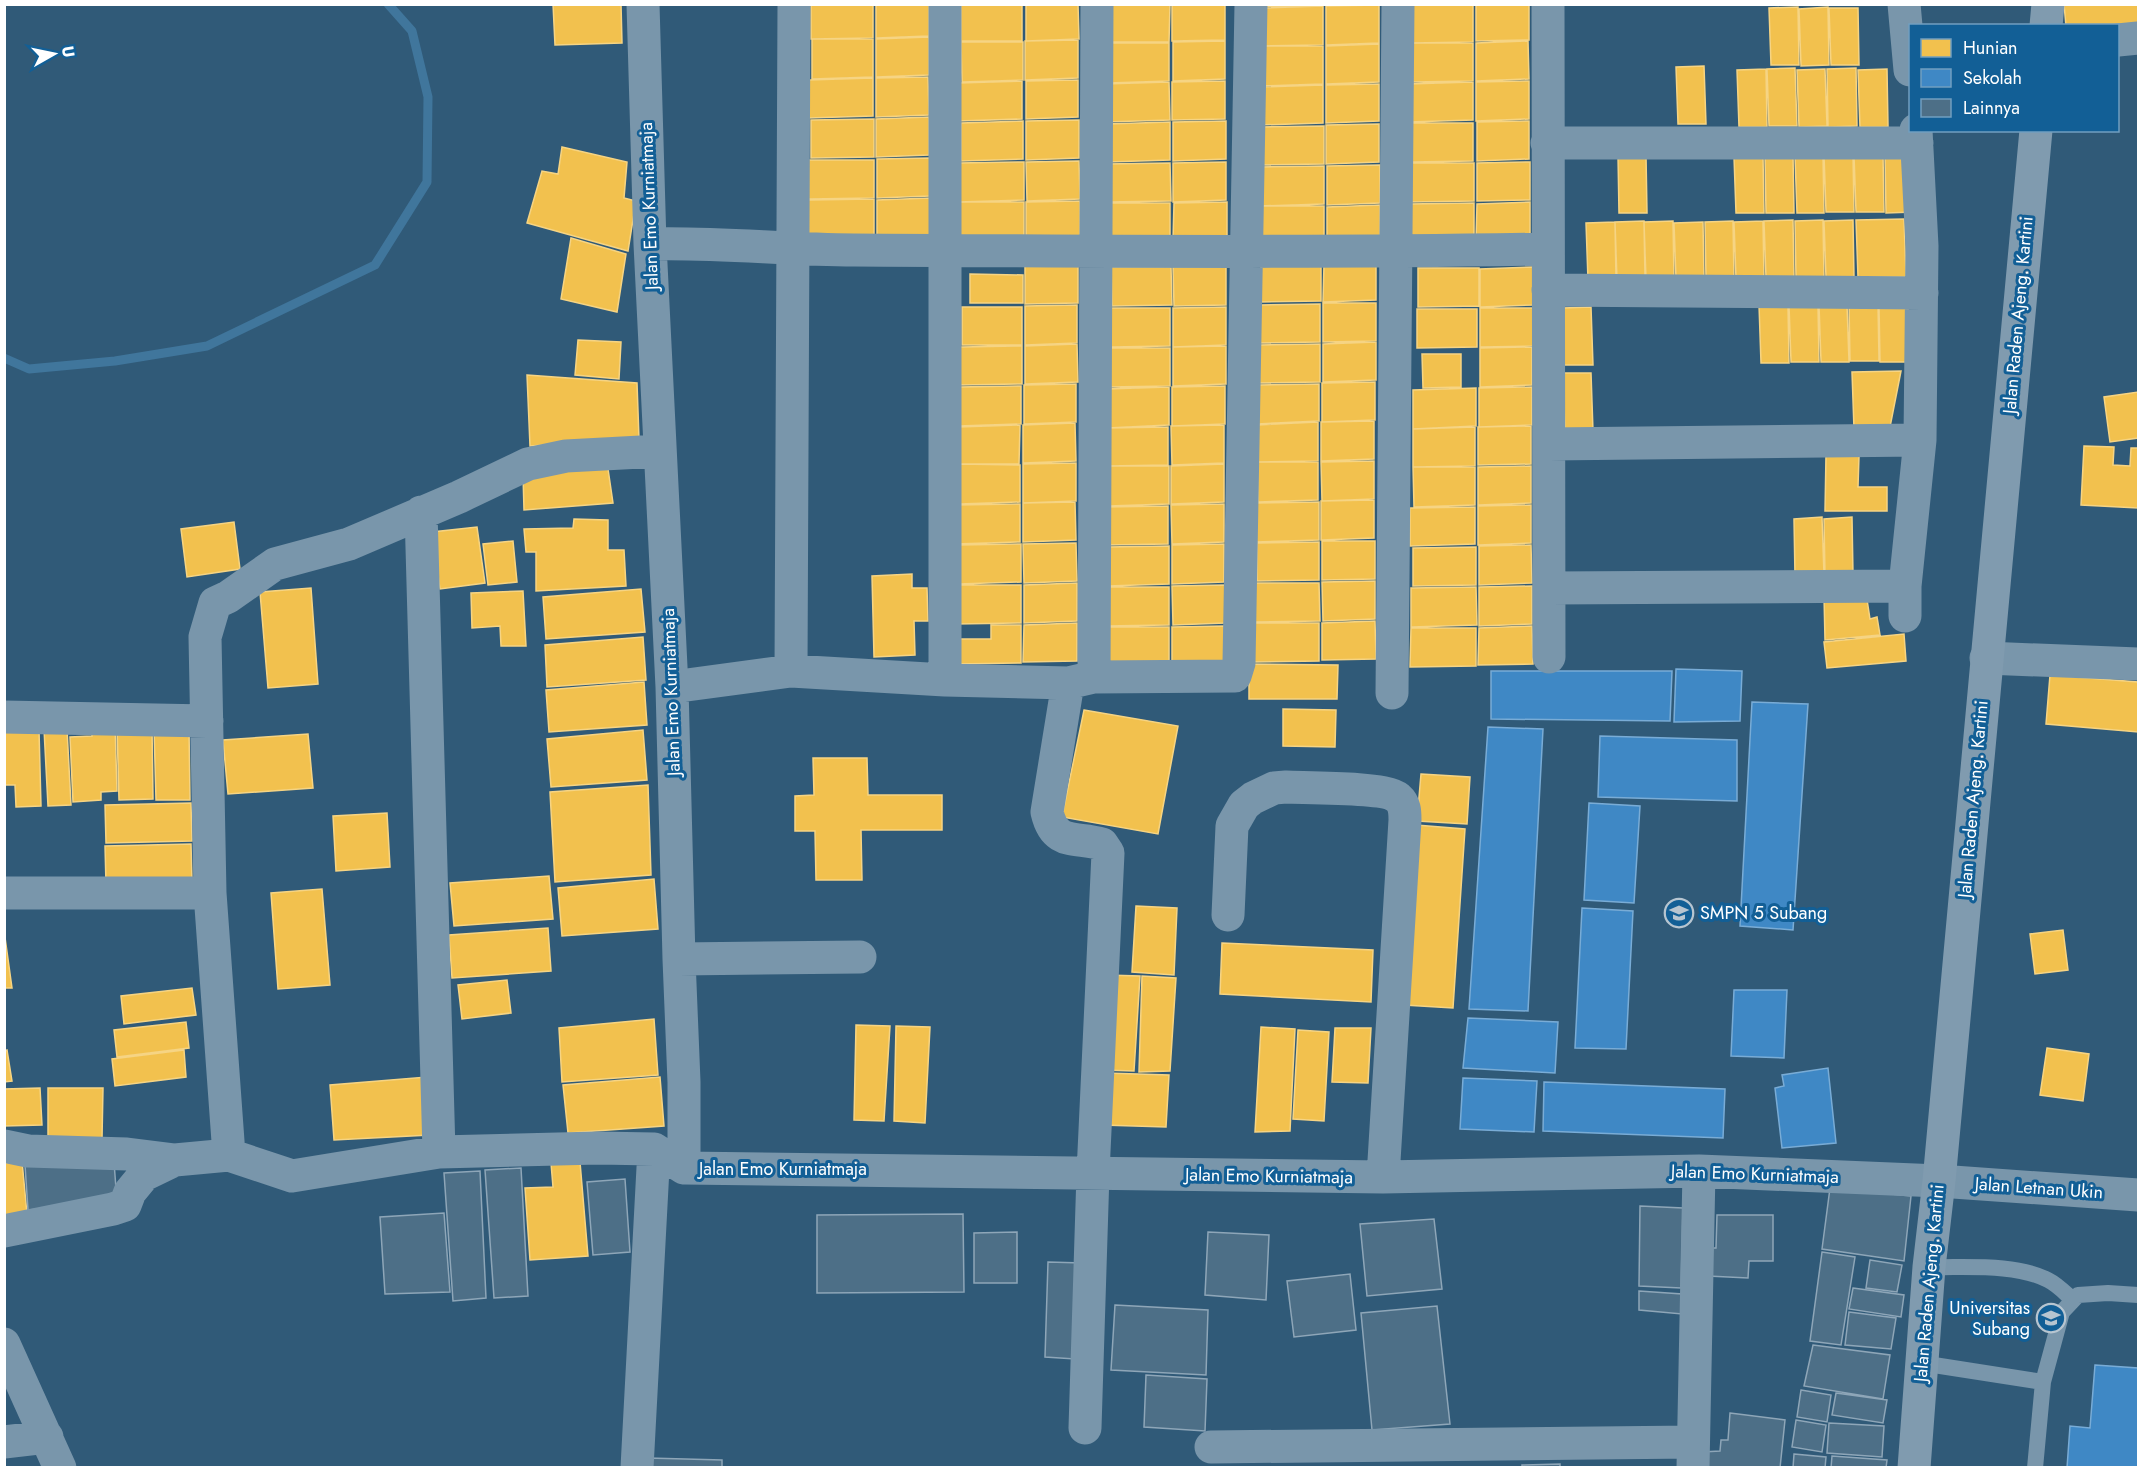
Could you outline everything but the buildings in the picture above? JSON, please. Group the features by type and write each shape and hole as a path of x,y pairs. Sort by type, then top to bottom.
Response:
{"main road":[{"path":"2046,24 2048,4"},
{"name":"Jalan Raden Ajeng. Kartini","path":"1914,1467 1929,1267 1939,1180 2036,132"}],"street":[{"name":"Jalan Emo Kurniatmaja","path":"643,4 650,244 672,687 684,1082 684,1168 1383,1178 1699,1171 1939,1180"},
{"path":"791,671 794,4"},
{"path":"945,4 945,680"},
{"path":"1085,1428 1093,1173 1108,853 1102,844 1066,839 1053,828 1047,812 1081,680 1096,252 1098,4"},
{"path":"672,687 791,671 945,680 1081,680 1235,676 1239,663 1251,4"},
{"path":"1392,693 1398,4"},
{"path":"1548,4 1549,657"},
{"path":"1904,4 1909,51"},
{"path":"2119,40 2139,38"},
{"path":"1547,143 1917,136 1922,246 1920,440 1905,601 1549,588"},
{"path":"650,244 701,243 793,250 1246,253 1548,249"},
{"path":"1548,291 1922,293"},
{"path":"1549,444 1920,440"},
{"path":"228,1155 210,893 205,637 215,603 228,597 275,564 349,544 459,497 528,464 566,456 660,451"},
{"path":"421,512 439,1152"},
{"path":"1986,658 2139,664"},
{"path":"4,717 207,721"},
{"path":"1228,915 1232,826 1244,806 1253,798 1274,788 1286,788 1371,791 1393,794 1400,799 1405,810 1405,820 1383,1178"},
{"path":"4,893 210,893"},
{"path":"679,959 860,957"},
{"path":"4,1146 28,1151 127,1154 175,1160 228,1155 292,1176 439,1152 598,1148 654,1149 684,1168"},
{"path":"637,1467 654,1149"},
{"path":"4,1231 125,1205 130,1192 144,1175 175,1160"},
{"path":"1210,1447 1693,1455 1699,1171"},
{"name":"Jalan Letnan Ukin","path":"1939,1180 2139,1195"},
{"path":"4,1344 60,1467"},
{"path":"4,1442 47,1437"}],"lane":[{"path":"1929,1267 2008,1268 2045,1278 2073,1300"},
{"path":"2035,1467 2043,1382 2062,1312 2078,1295 2108,1293 2139,1295"},
{"path":"1921,1362 2043,1382"}],"waterway":[{"path":"4,358 29,369 115,361 207,346 375,265 427,182 428,97 412,31 388,4"}],"place":[{"name":"SMPN 5 Subang","path":"1679,913"},
{"name":"Universitas Subang","path":"2051,1318"}]}
